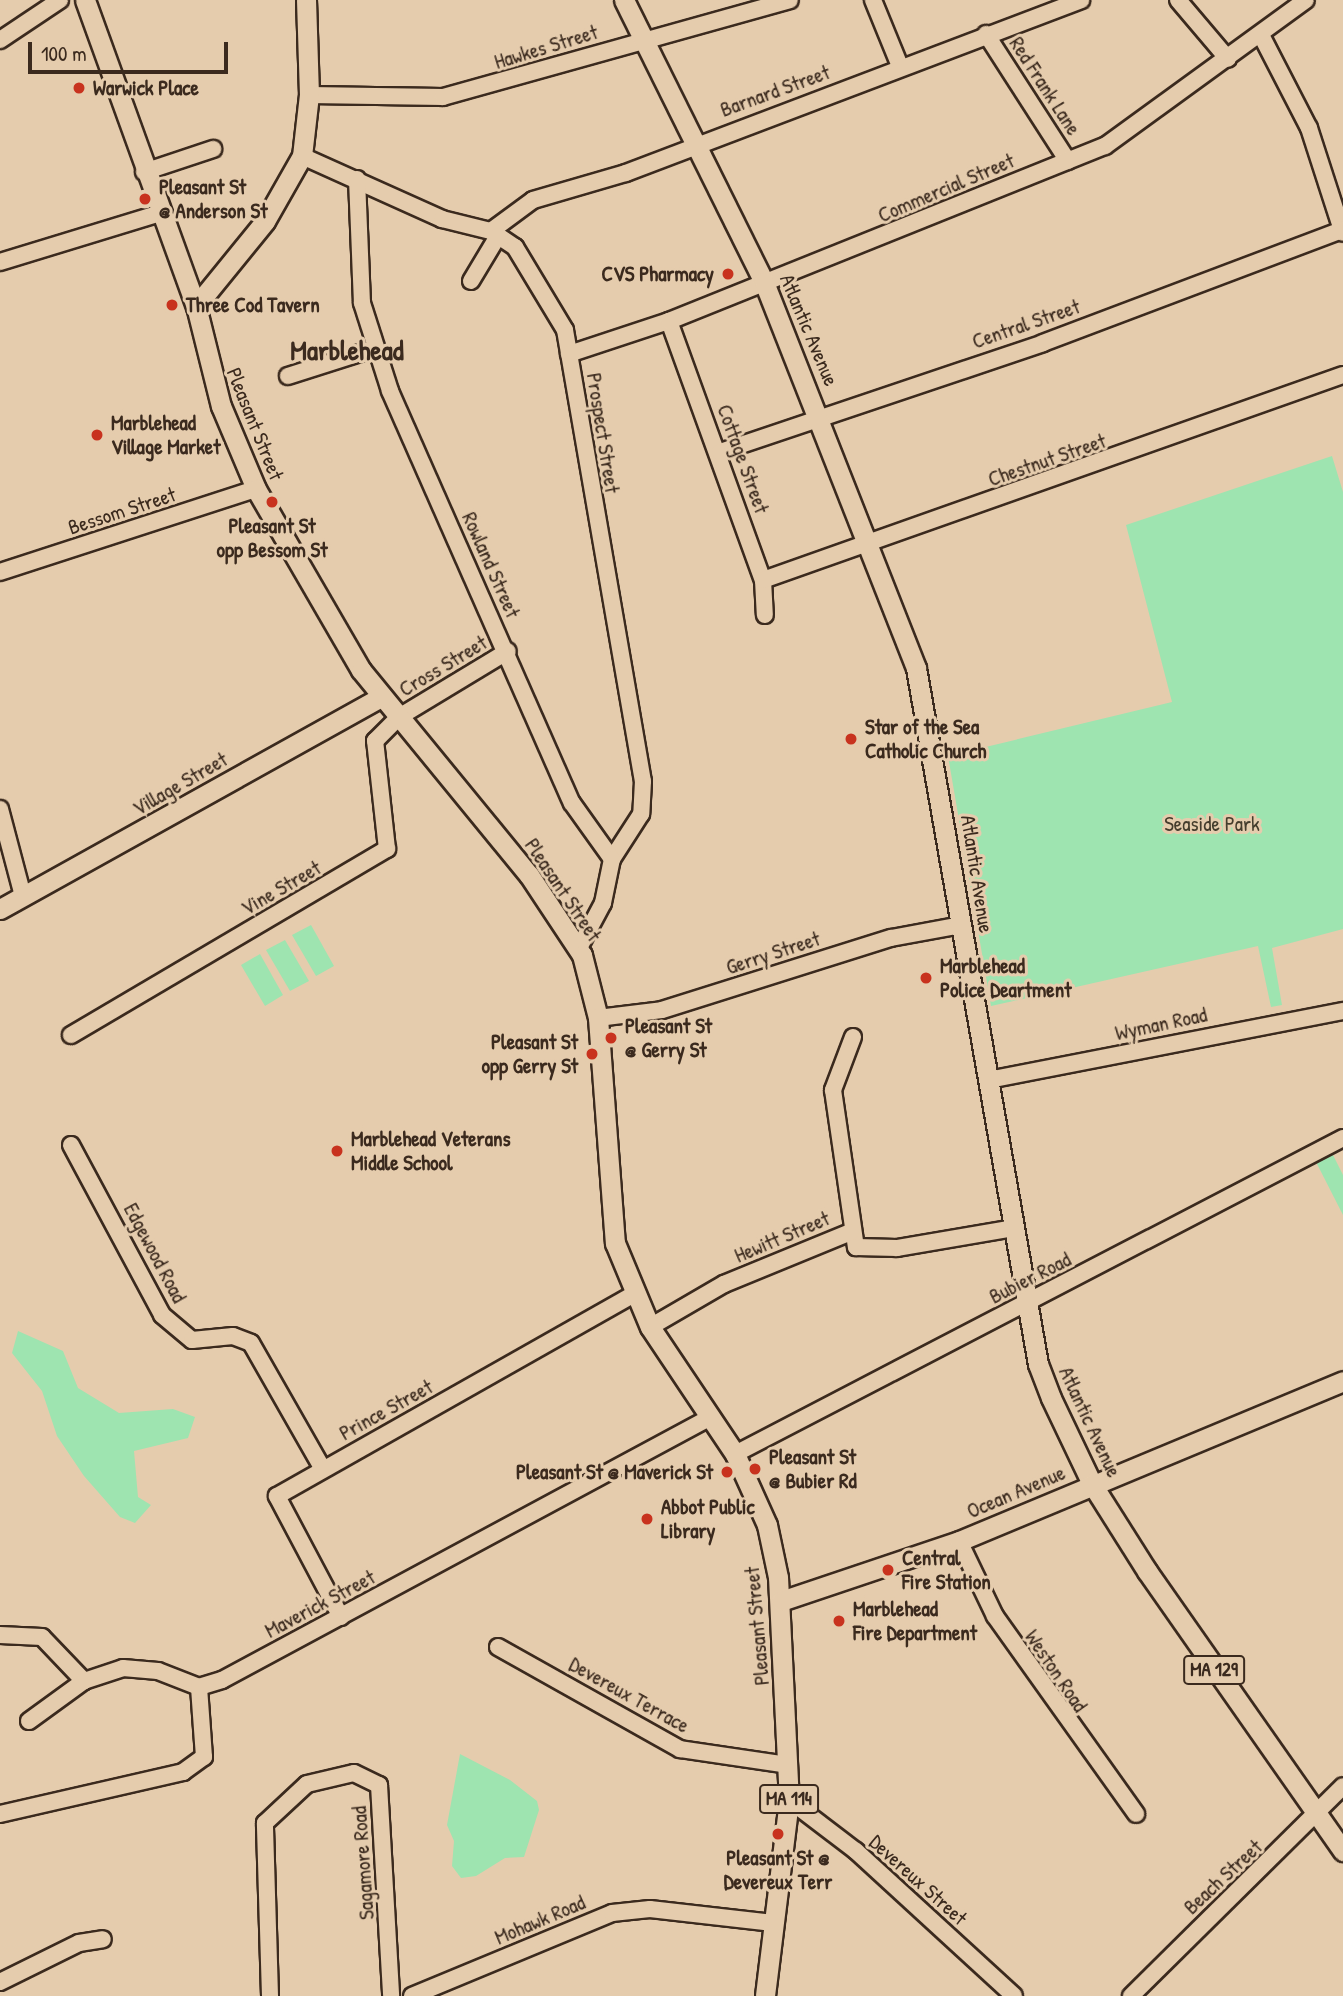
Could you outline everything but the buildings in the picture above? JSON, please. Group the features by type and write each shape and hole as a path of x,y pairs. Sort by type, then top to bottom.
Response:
{"main road":[{"name":"Pleasant Street","path":"85,0 144,172 196,306 209,369 256,489 332,626 382,696 529,875 579,948 598,1018 612,1233 634,1294 650,1327 735,1454 767,1525 781,1601 789,1800 765,1996"},
{"path":"196,306 265,221 302,156 309,95 306,0"},
{"name":"Atlantic Avenue","path":"624,0 697,142 764,282 872,541 916,668 1038,1364 1092,1485 1343,1851"},
{"name":"Village Street","path":"0,909 382,696"},
{"name":"Ocean Avenue","path":"781,1601 959,1541 1343,1381"}],"street":[{"path":"0,40 60,0"},
{"name":"Hawkes Street","path":"309,95 443,97 645,41 768,3 790,0"},
{"path":"873,0 900,66"},
{"name":"Barnard Street","path":"495,233 533,200 626,173 697,142 1081,0"},
{"path":"1178,0 1227,59"},
{"name":"Commercial Street","path":"569,354 668,321 1068,161 1135,130 1306,0"},
{"name":"Red Frank Lane","path":"986,34 1068,161"},
{"path":"1261,35 1309,128 1343,231"},
{"path":"144,172 213,149"},
{"path":"302,156 442,219 495,233 471,281"},
{"name":"Rowland Street","path":"357,179 358,265 376,348 572,803 612,859"},
{"path":"0,262 160,213"},
{"name":"Central Street","path":"720,452 1042,343 1343,231"},
{"name":"Prospect Street","path":"495,233 535,275 565,330 643,781 640,814 612,859"},
{"name":"Cottage Street","path":"668,321 720,452 763,580 765,615"},
{"path":"288,376 376,348"},
{"name":"Chestnut Street","path":"763,580 1343,376"},
{"name":"Bessom Street","path":"0,572 256,489"},
{"name":"Cross Street","path":"399,717 508,651"},
{"name":"Vine Street","path":"71,1035 387,849 372,752 399,717"},
{"path":"0,809 23,896"},
{"path":"579,948 603,903 612,859"},
{"name":"Gerry Street","path":"598,1018 662,1010 891,938 961,925"},
{"name":"Wyman Road","path":"988,1080 1343,1011"},
{"path":"851,1233 833,1090 853,1037"},
{"name":"Bubier Road","path":"735,1454 1343,1138"},
{"name":"Edgewood Road","path":"71,1145 162,1315 192,1340 233,1336 251,1343 323,1469"},
{"name":"Hewitt Street","path":"650,1327 724,1284 851,1233 856,1248 897,1248 1014,1228"},
{"name":"Prince Street","path":"341,1617 276,1496 634,1294"},
{"name":"Maverick Street","path":"199,1687 341,1617 709,1418"},
{"name":"Weston Road","path":"959,1541 1002,1628 1136,1814"},
{"path":"0,1635 42,1637 84,1681"},
{"name":"Devereux Terrace","path":"498,1647 680,1749 788,1765"},
{"path":"0,1814 183,1772 204,1757 199,1687 137,1667 84,1681 29,1721"},
{"name":"Sagamore Road","path":"270,1996 265,1823 307,1784 354,1773 379,1785 391,1996"},
{"name":"Beach Street","path":"1130,1996 1318,1814 1343,1786"},
{"name":"Devereux Street","path":"789,1800 856,1851 1014,1996"},
{"name":"Mohawk Road","path":"412,1996 612,1913 650,1909 773,1923"},
{"path":"0,1982 79,1943 103,1939"}],"green space":[{"name":"Seaside Park","path":"1332,456 1343,492 1343,929 1272,948 1282,1005 1271,1007 1258,946 991,1006 948,756 1172,702 1126,525"},
{"path":"311,925 334,966 316,976 292,935"},
{"path":"285,940 309,981 290,991 266,950"},
{"path":"260,954 283,995 265,1006 241,965"},
{"path":"1331,1151 1343,1175 1343,1215 1315,1160"},
{"path":"18,1331 63,1351 78,1388 119,1413 173,1409 195,1417 188,1438 134,1451 138,1497 151,1505 135,1523 120,1517 84,1476 57,1436 42,1391 12,1353"},
{"path":"460,1754 510,1780 537,1801 539,1810 524,1857 505,1858 476,1876 461,1878 452,1866 454,1841 447,1825"}],"place":[{"name":"Warwick Place","path":"79,88"},
{"name":"Pleasant St @ Anderson St","path":"145,199"},
{"name":"CVS Pharmacy","path":"728,274"},
{"name":"Three Cod Tavern","path":"172,305"},
{"name":"Marblehead Village Market","path":"97,435"},
{"name":"Pleasant St opp Bessom St","path":"272,502"},
{"name":"Star of the Sea Catholic Church","path":"851,739"},
{"name":"Marblehead Police Deartment","path":"926,978"},
{"name":"Pleasant St @ Gerry St","path":"611,1038"},
{"name":"Pleasant St opp Gerry St","path":"592,1054"},
{"name":"Marblehead Veterans Middle School","path":"337,1151"},
{"name":"Pleasant St @ Bubier Rd","path":"755,1469"},
{"name":"Pleasant St @ Maverick St","path":"727,1472"},
{"name":"Abbot Public Library","path":"647,1519"},
{"name":"Central Fire Station","path":"888,1570"},
{"name":"Marblehead Fire Department","path":"839,1621"},
{"name":"Pleasant St @ Devereux Terr","path":"778,1834"}],"district":[{"name":"Marblehead","path":"347,350"}]}
